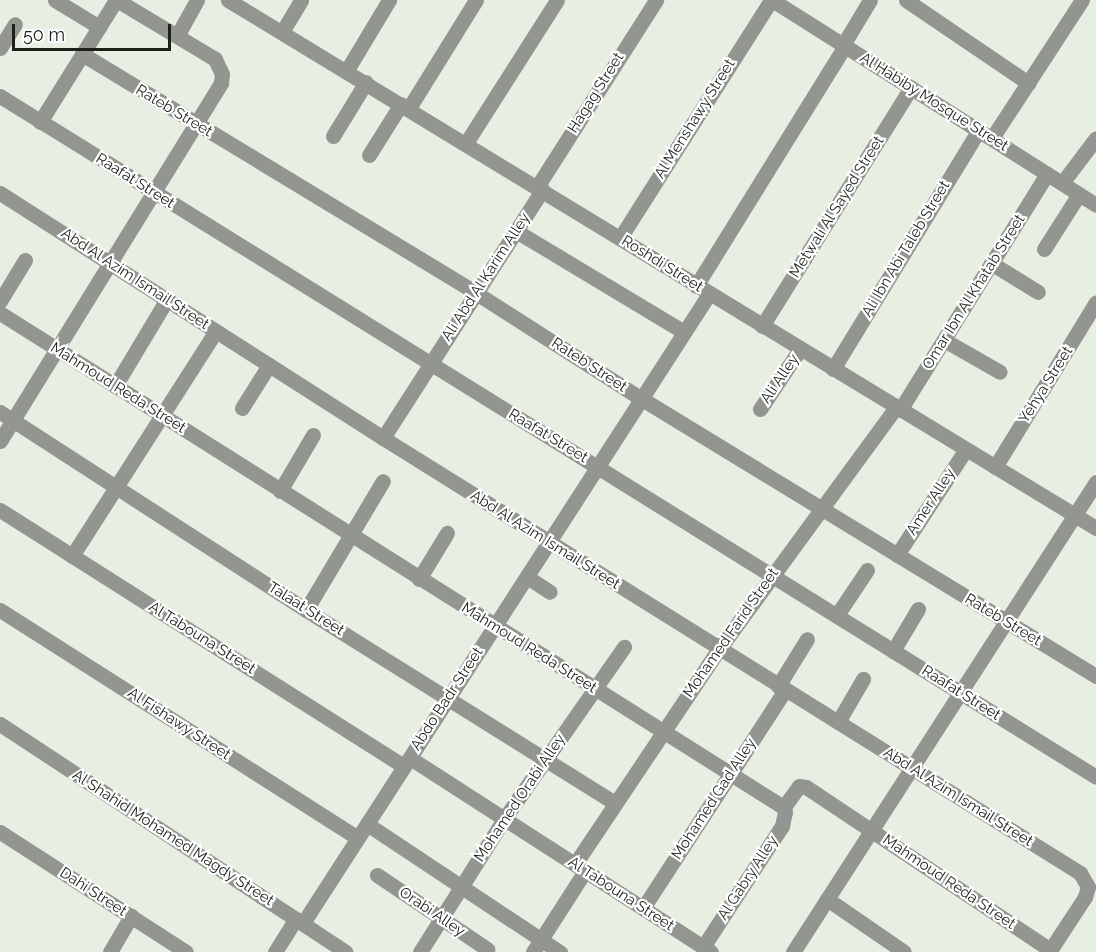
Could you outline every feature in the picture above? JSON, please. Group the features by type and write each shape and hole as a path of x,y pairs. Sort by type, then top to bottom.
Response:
{"street":[{"path":"55,0 99,27"},
{"path":"0,441 6,416 57,349 221,83 222,74 215,59 116,0 40,122"},
{"path":"177,36 197,0"},
{"name":"Roshdi Street","path":"228,0 1096,528"},
{"path":"282,32 301,0"},
{"path":"346,70 389,0"},
{"path":"369,155 476,0"},
{"path":"466,143 557,0"},
{"name":"Hagag Street","path":"540,189 656,0"},
{"name":"Al Habiby Mosque Street","path":"771,0 796,7 844,45 1096,205"},
{"name":"Al Menshawy Street","path":"620,238 771,0"},
{"name":"Abdo Badr Street","path":"275,952 367,824 684,332 703,290 870,0"},
{"path":"906,0 1028,83"},
{"name":"Ali Ibn Abi Taleb Street","path":"833,369 985,134 1028,83 1082,0"},
{"path":"0,48 15,24"},
{"name":"Rateb Street","path":"82,54 476,293 642,399 1096,675"},
{"path":"333,135 366,82"},
{"name":"Metwali Al Sayed Street","path":"762,326 911,88"},
{"name":"Raafat Street","path":"0,96 1096,777"},
{"path":"1062,183 1096,138"},
{"name":"Omar Ibn Al Khatab Street","path":"898,409 944,340 1047,174"},
{"name":"Ali Abd Al Karim Alley","path":"383,438 516,231 540,189"},
{"name":"Abd Al Azim Ismail Street","path":"0,193 383,438 1080,873 1088,887 1085,897 1049,951"},
{"path":"1044,249 1079,194"},
{"path":"516,231 684,332"},
{"path":"0,301 25,260"},
{"path":"991,263 1038,292"},
{"path":"115,386 167,299"},
{"name":"Yehya Street","path":"995,467 1096,302"},
{"name":"Mahmoud Reda Street","path":"0,313 730,774 783,805 796,788 803,785 1049,951"},
{"path":"72,556 216,330"},
{"path":"944,340 1000,372"},
{"name":"Ali Alley","path":"760,409 800,349"},
{"path":"242,408 269,365"},
{"name":"Mohamed Farid Street","path":"537,946 615,803 662,732 820,508 898,409"},
{"name":"Talaat Street","path":"6,416 306,610 615,803"},
{"path":"280,491 313,435"},
{"name":"Amer Alley","path":"897,555 966,449"},
{"path":"306,610 383,481"},
{"path":"793,952 1096,482"},
{"name":"Al Tabouna Street","path":"0,510 407,762 504,819 707,950"},
{"path":"419,579 447,533"},
{"path":"837,615 867,570"},
{"path":"527,577 550,592"},
{"path":"893,651 918,609"},
{"name":"Al Fishawy Street","path":"0,610 357,838"},
{"name":"Mohamed Gad Alley","path":"643,908 730,774 782,688 807,639"},
{"name":"Mohamed Orabi Alley","path":"420,952 504,819 624,647"},
{"path":"838,722 863,679"},
{"name":"Al Shahid Mohamed Magdy Street","path":"0,724 346,952"},
{"name":"Al Gabry Alley","path":"707,950 782,826 785,812 783,805"},
{"path":"367,824 460,886 537,946 560,952"},
{"name":"Dahi Street","path":"0,832 186,952"},
{"name":"Orabi Alley","path":"377,875 487,949"},
{"path":"827,899 887,947 904,952"},
{"path":"110,952 131,916"}]}
